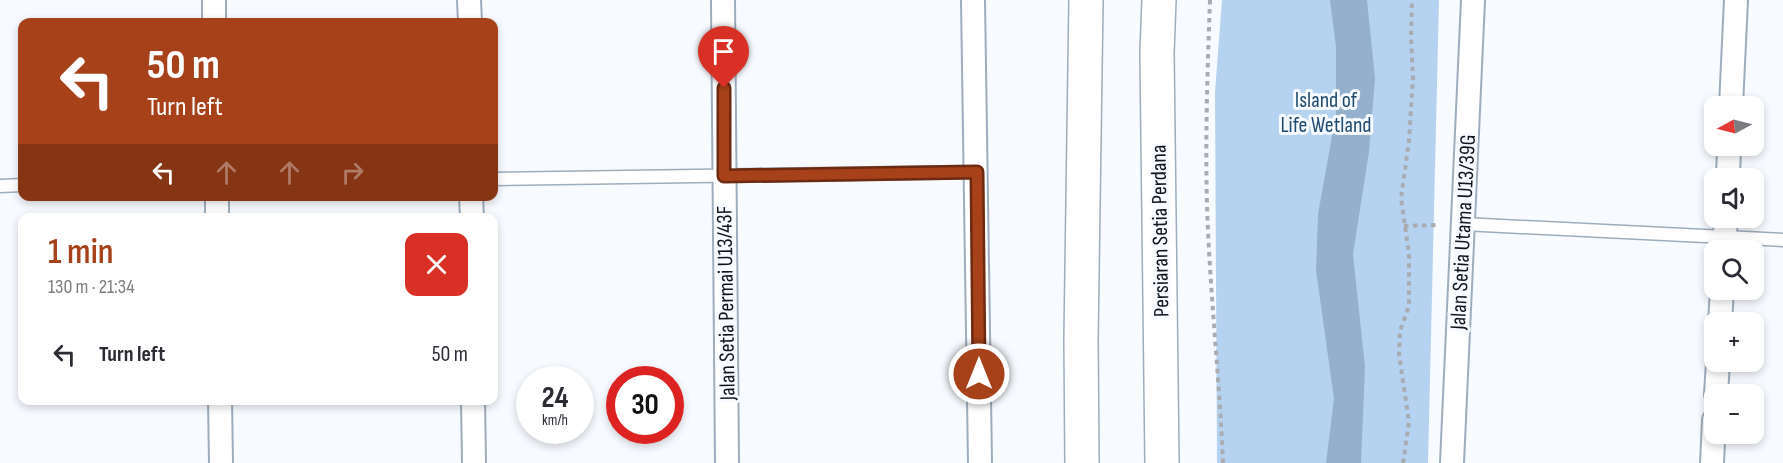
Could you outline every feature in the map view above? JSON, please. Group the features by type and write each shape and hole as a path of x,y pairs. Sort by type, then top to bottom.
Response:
{"main road":[{"path":"1082,463 1081,339 1086,0"},
{"name":"Persiaran Setia Perdana","path":"1159,0 1157,65 1161,463"},
{"path":"1081,339 1099,463"}],"street":[{"path":"214,0 214,18"},
{"path":"469,0 470,18"},
{"name":"Jalan Setia Permai U13/43F","path":"723,0 727,463"},
{"path":"973,0 980,463"},
{"name":"Jalan Setia Utama U13/39G","path":"1452,463 1473,0"},
{"path":"1731,96 1736,0"},
{"path":"220,405 221,463"},
{"path":"473,405 474,463"},
{"path":"1712,463 1713,444"}],"lane":[{"path":"498,179 977,172"},
{"path":"0,186 18,185"},
{"path":"1463,224 1725,235 1783,240"}],"path":[{"path":"1210,0 1206,119 1209,249 1223,463"},
{"path":"1403,463 1409,422 1399,354 1400,331 1408,306 1409,254 1401,198 1409,141 1413,77 1412,0"},
{"path":"1404,226 1463,224"}],"green space":[{"name":"Island of Life Wetland","path":"1222,0 1439,0 1428,463 1217,463 1215,92"}],"shaded area":[{"path":"1330,0 1367,0 1375,78 1369,152 1353,254 1365,367 1361,463 1326,463 1334,399 1316,270 1318,214 1336,114 1336,47"}],"route":[{"path":"724,88 724,176 977,172 979,374"}]}
